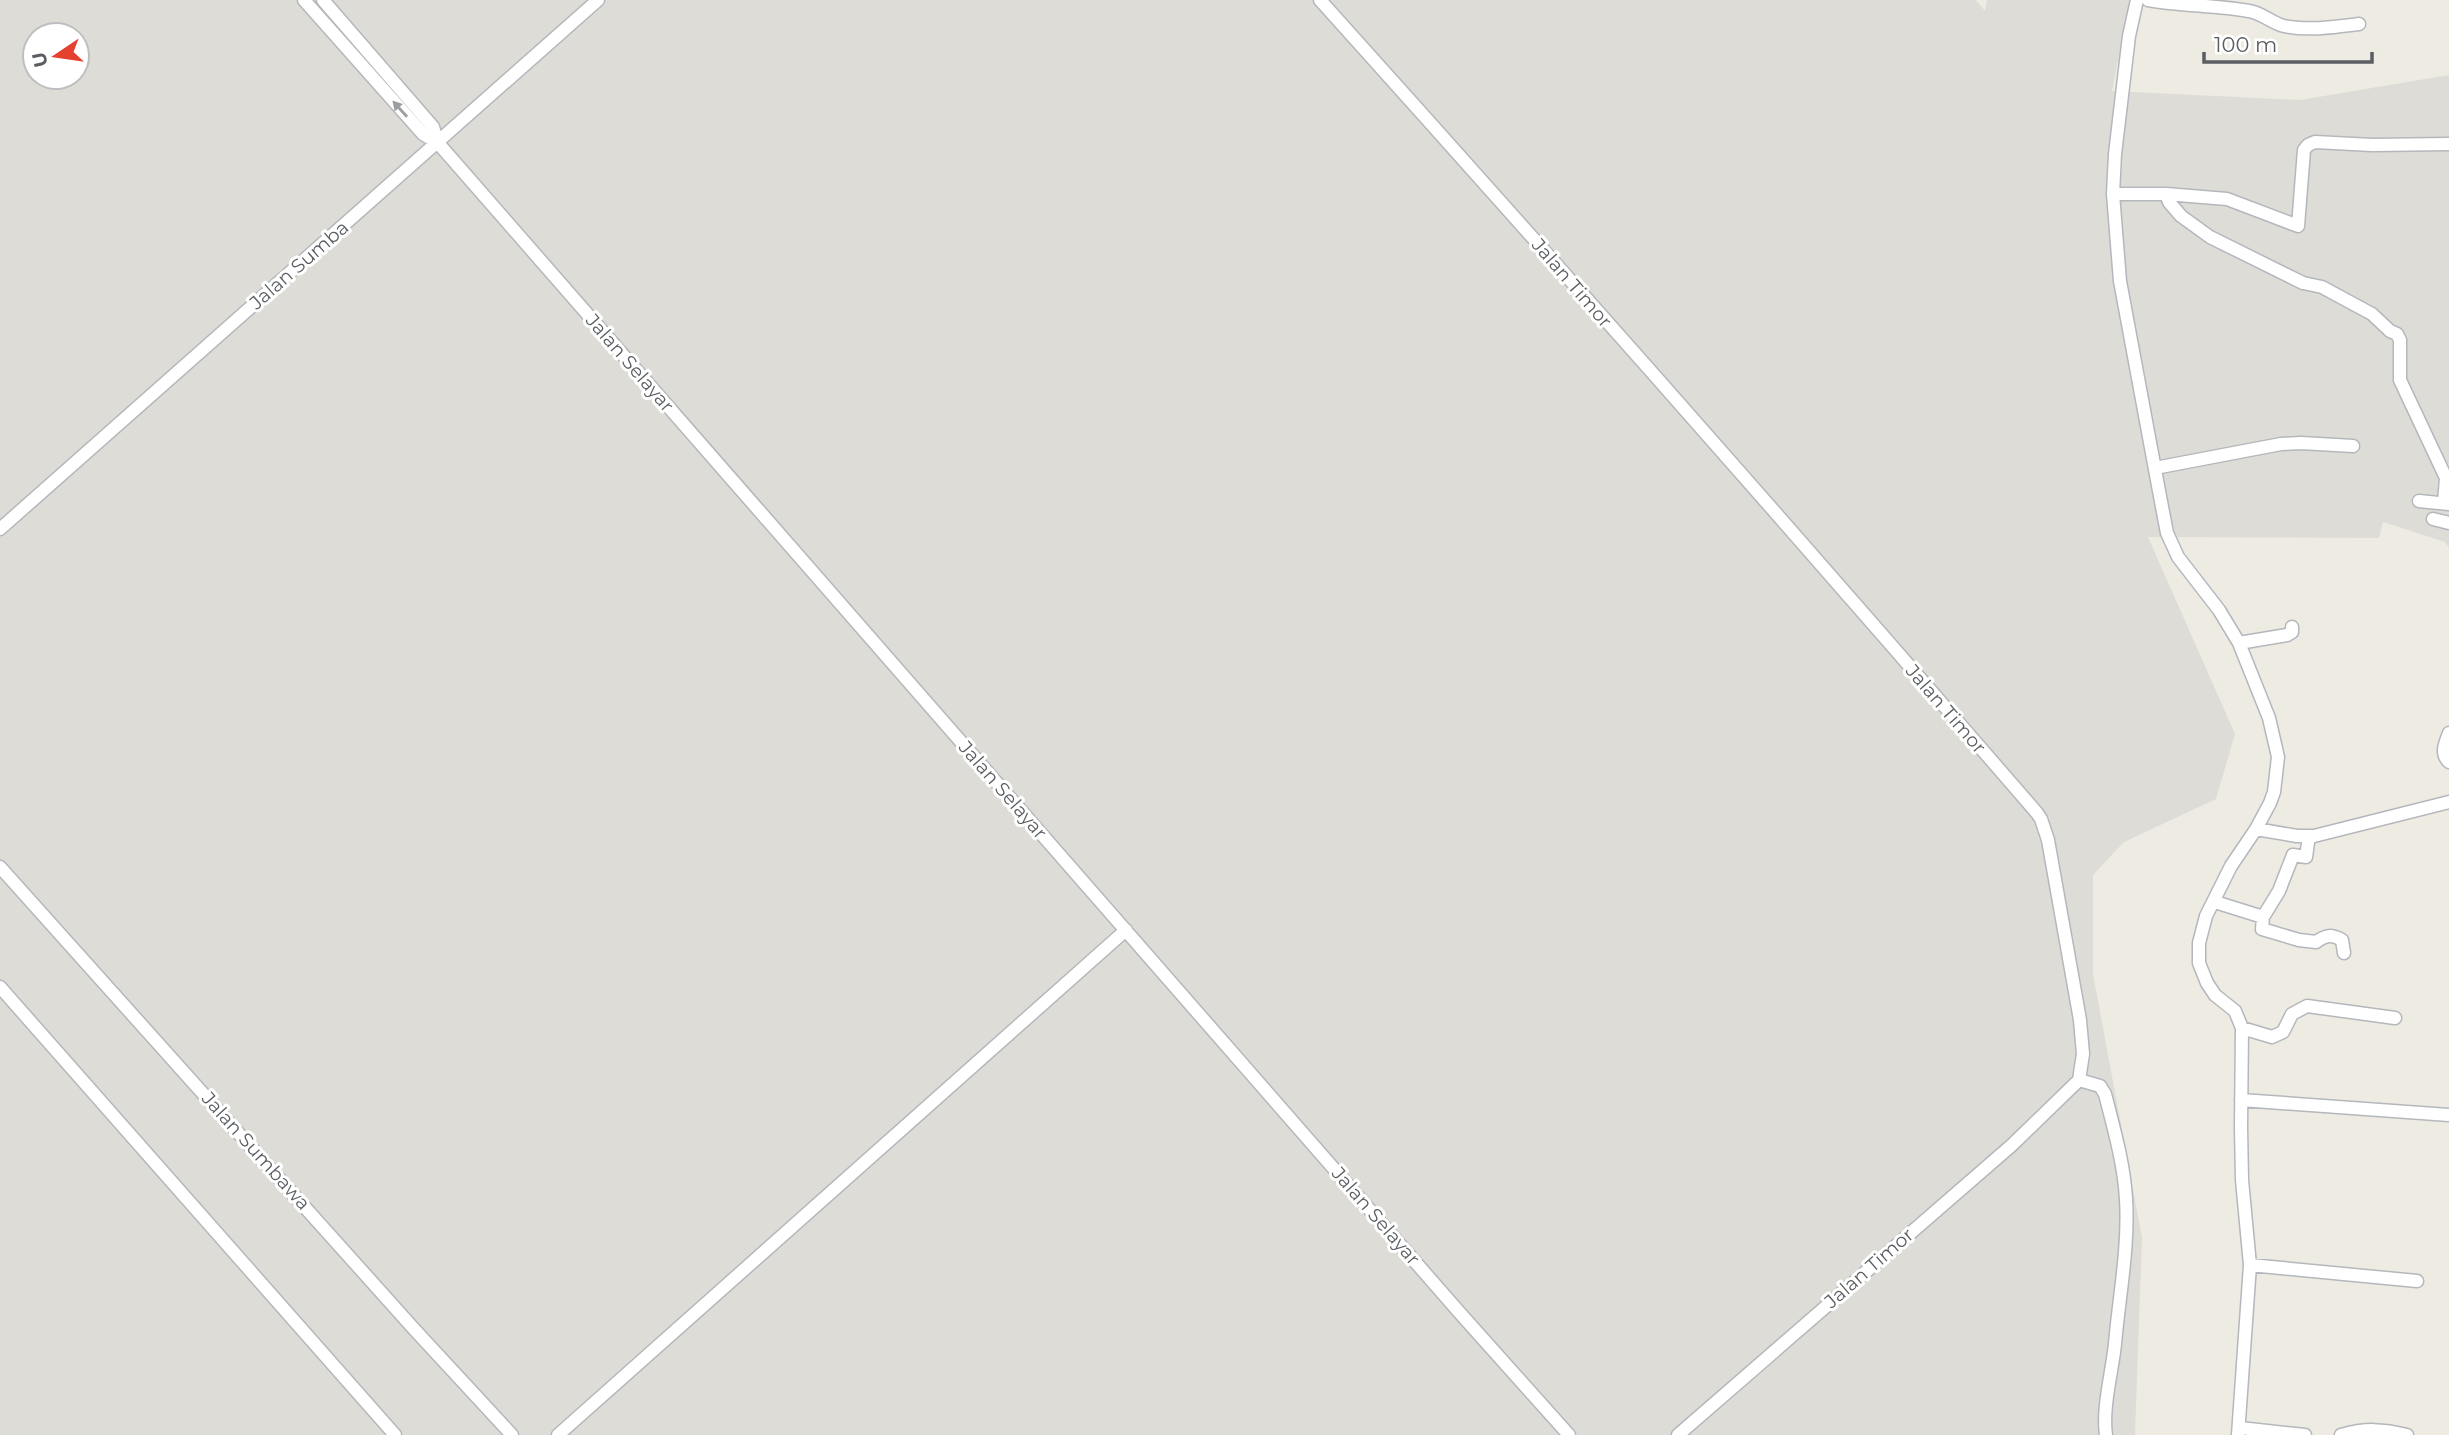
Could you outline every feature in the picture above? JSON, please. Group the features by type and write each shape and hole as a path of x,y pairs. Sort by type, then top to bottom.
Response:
{"street":[{"name":"Jalan Selayar","path":"304,0 423,134 438,143 1569,1435"},
{"name":"Jalan Selayar","path":"323,0 433,127 438,143"},
{"name":"Jalan Sumba","path":"0,529 598,0"},
{"name":"Jalan Timor","path":"1320,0 1512,214 2042,819 2054,870 2080,1020 2083,1054 2079,1080 2012,1145 1678,1435"},
{"path":"2137,0 2129,36 2115,154 2113,194 2120,281 2167,533 2178,557 2219,610 2239,643 2269,718 2278,757 2274,792 2256,829 2231,866 2200,931 2199,963 2207,983 2215,995 2235,1011 2242,1028 2242,1180 2250,1265 2239,1432 2305,1435"},
{"path":"2148,0 2177,6 2253,12 2292,27 2320,28 2359,24"},
{"path":"2113,194 2166,194 2227,199 2298,226 2304,150 2308,145 2315,142 2372,145 2449,144"},
{"path":"2166,194 2181,216 2210,237 2306,284 2325,289 2353,303 2397,334 2400,340 2400,380 2446,478 2446,504 2419,501"},
{"path":"2155,468 2281,444 2353,446"},
{"path":"2433,519 2449,523"},
{"path":"2239,643 2287,635 2292,632 2292,627"},
{"path":"2449,733 2443,748 2444,757 2449,762"},
{"path":"2256,829 2309,836 2449,802"},
{"path":"2309,836 2306,857 2293,855 2278,891 2263,917 2262,929 2316,942 2325,936 2334,935 2342,940 2344,953"},
{"name":"Jalan Sumbawa","path":"0,867 512,1435"},
{"path":"2215,902 2263,917"},
{"path":"558,1435 1126,930"},
{"path":"0,987 395,1435"},
{"path":"2242,1028 2276,1036 2285,1030 2288,1018 2306,1006 2395,1017"},
{"path":"2079,1080 2100,1086 2105,1094 2122,1162 2126,1201 2125,1243 2105,1423 2106,1435"},
{"path":"2241,1100 2449,1115"},
{"path":"2250,1265 2417,1281"},
{"path":"2341,1435 2370,1429 2407,1435"}],"shaded area":[{"path":"0,0 1976,0 1985,11 1987,0 2130,0 2112,91 2300,100 2449,75 2449,548 2445,542 2383,522 2379,538 2148,537 2235,734 2216,799 2124,842 2093,875 2093,974 2142,1238 2135,1435 0,1435"}]}
